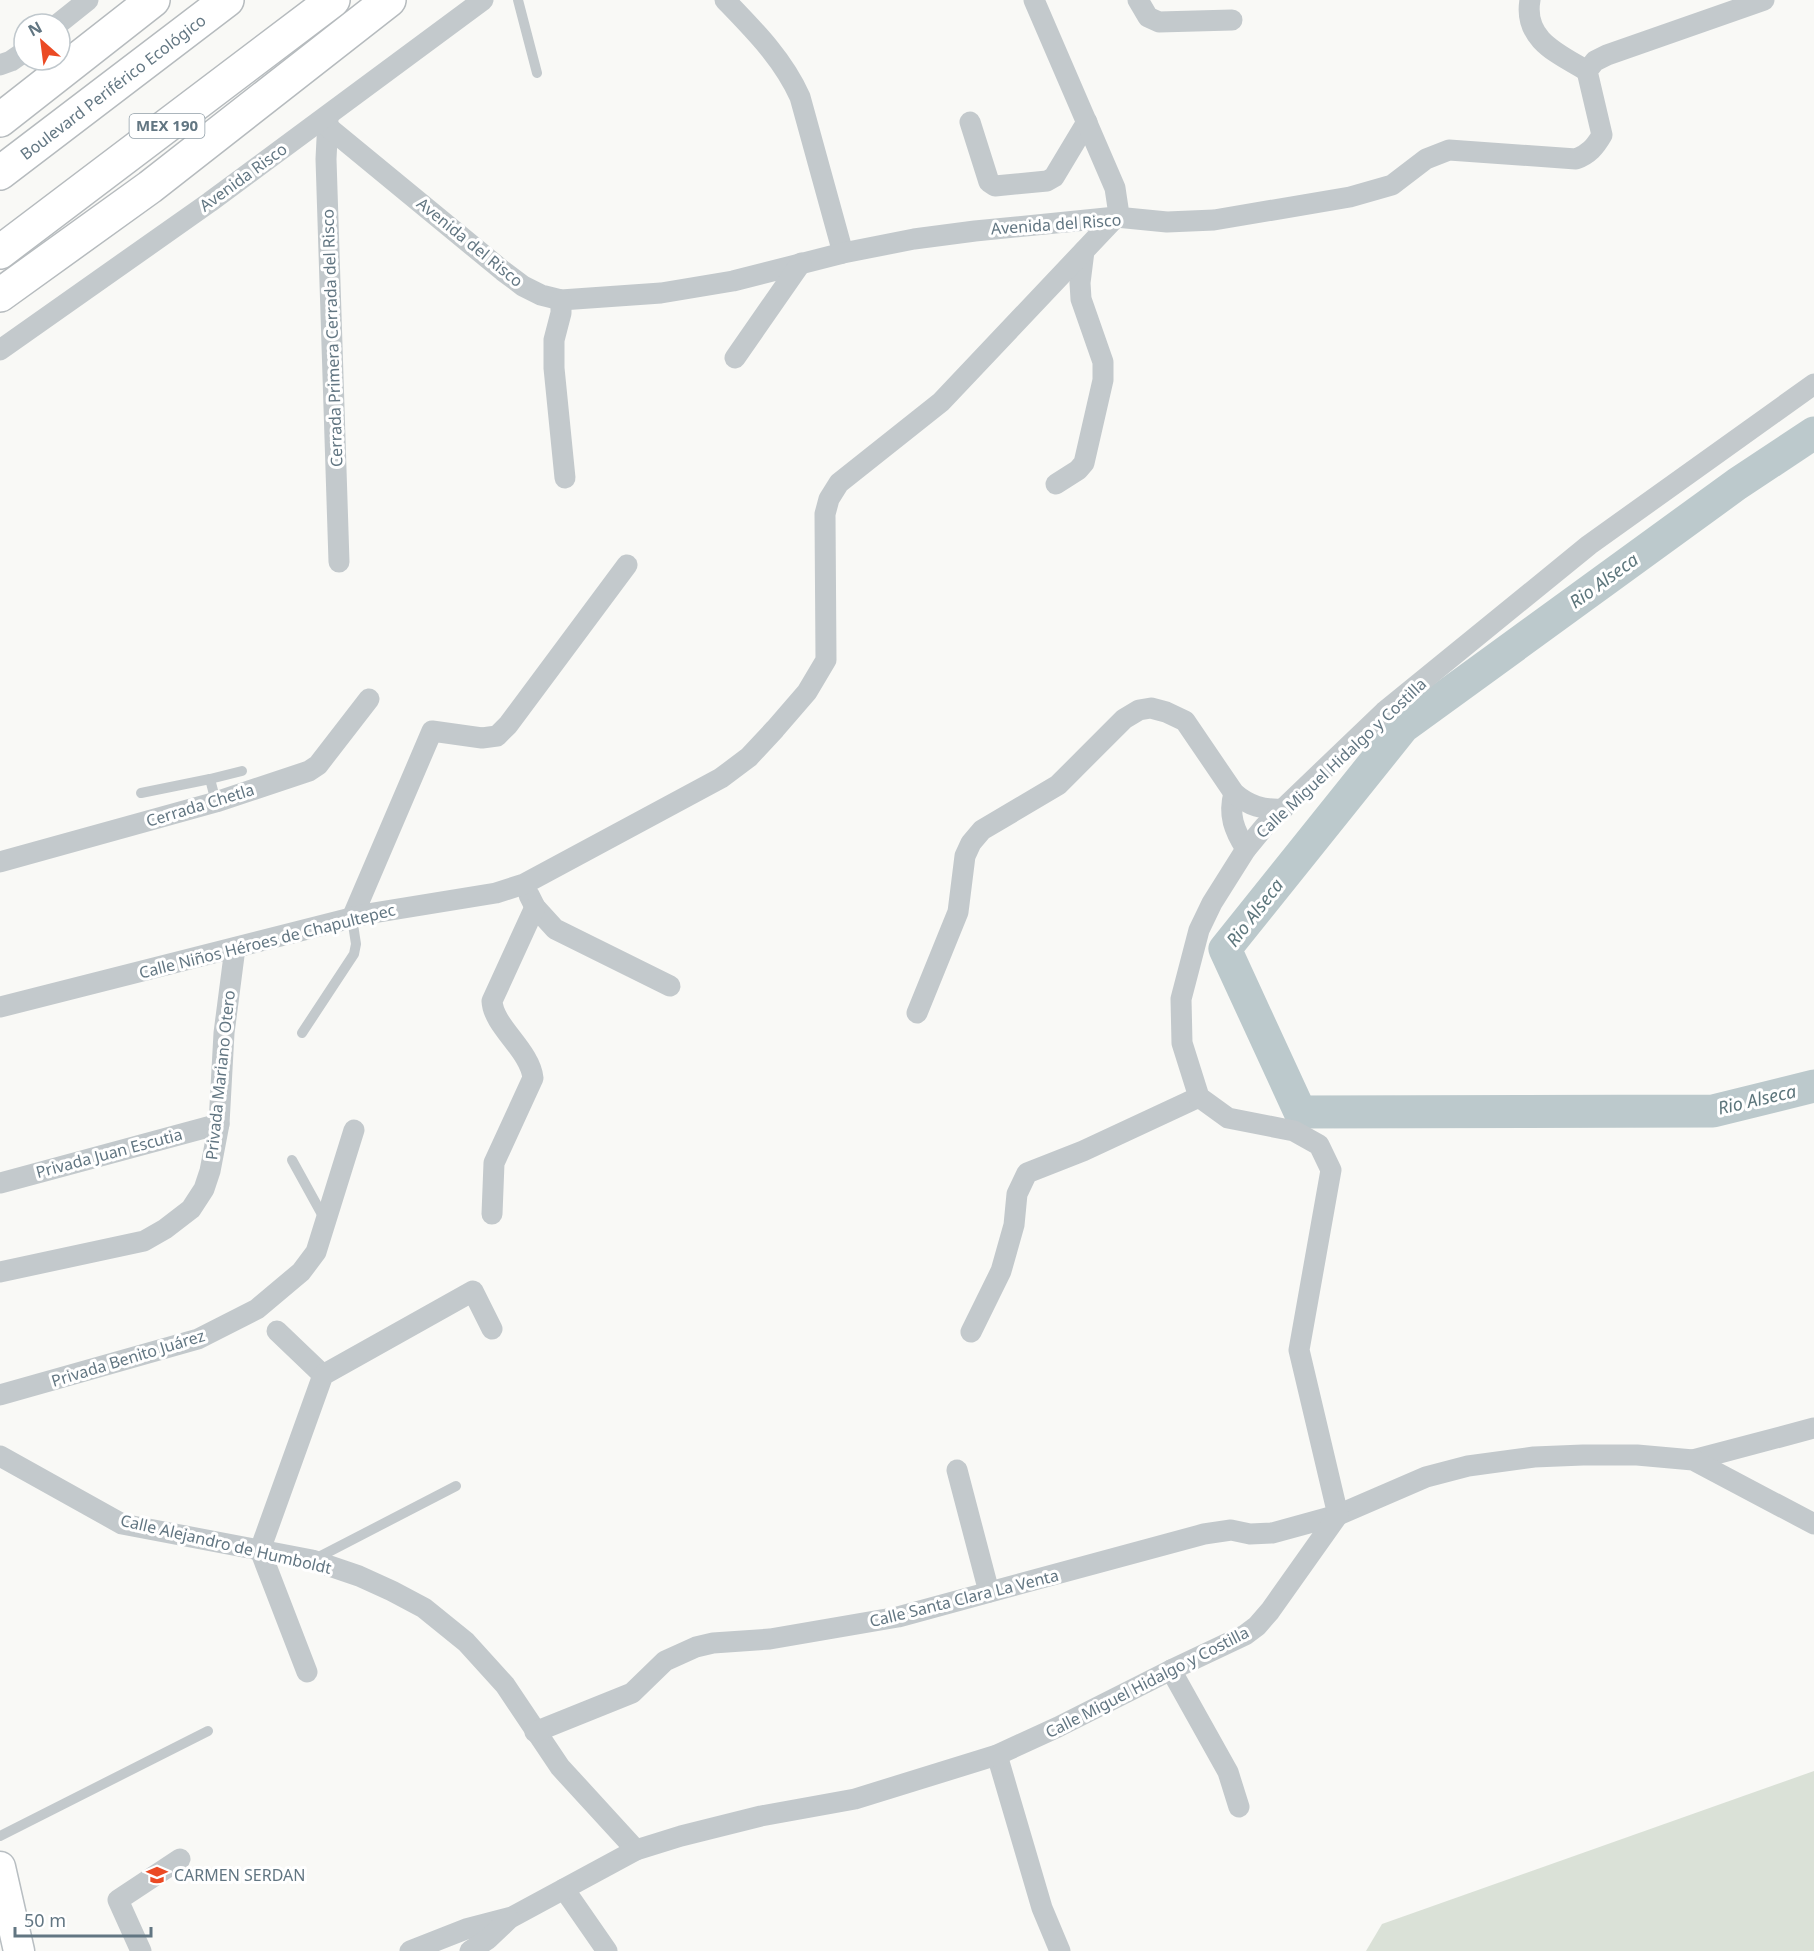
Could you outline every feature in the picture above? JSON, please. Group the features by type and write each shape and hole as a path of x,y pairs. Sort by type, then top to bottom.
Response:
{"highway":[{"path":"0,120 153,0"},
{"name":"Boulevard Periférico Ecológico","path":"0,173 227,0"},
{"name":"MEX 190","path":"0,252 333,0"},
{"path":"0,295 150,188 389,0"}],"street":[{"name":"Avenida Risco","path":"0,350 328,121 483,0"},
{"path":"725,0 771,49 794,84 800,97 843,253"},
{"path":"1034,0 1115,188 1118,208 1116,217"},
{"path":"1138,0 1148,17 1159,22 1232,20"},
{"path":"1530,0 1529,20 1547,47 1587,71 1595,62 1607,55 1764,0"},
{"name":"Avenida del Risco","path":"328,121 523,286 541,295 561,300 661,294 732,281 843,253 914,239 975,231 1116,217 1167,222 1214,220 1350,197 1392,185 1426,159 1449,150 1576,159 1587,155 1602,135 1587,71"},
{"name":"Cerrada Primera Cerrada del Risco","path":"328,121 327,159 339,562"},
{"path":"970,122 990,182 994,186 1047,181 1054,177 1087,122"},
{"name":"Calle Niños Héroes de Chapultepec","path":"0,1008 352,918 496,893 524,884 721,778 749,756 775,729 807,692 826,660 825,514 829,499 839,483 941,402 1116,217"},
{"path":"1056,484 1078,470 1084,463 1103,380 1102,363 1081,299 1080,283 1084,251"},
{"path":"735,358 801,263"},
{"path":"561,300 561,313 554,340 554,368 565,478"},
{"name":"Calle Miguel Hidalgo y Costilla","path":"1199,1097 1182,1043 1181,999 1199,930 1212,903 1246,849 1265,826 1384,712 1589,544 1814,384"},
{"path":"352,918 432,731 482,738 497,736 508,725 627,565"},
{"name":"Cerrada Chetla","path":"0,862 216,802 309,771 318,765 369,699"},
{"path":"917,1013 958,912 965,856 970,843 982,830 1058,784 1124,719 1139,710 1151,708 1185,721 1234,793 1244,802 1256,807 1283,809"},
{"path":"1234,793 1231,820 1246,849"},
{"path":"524,884 535,907 555,929 670,986"},
{"path":"492,1214 494,1163 533,1078 530,1065 497,1016 492,1007 492,1001 535,907"},
{"name":"Privada Mariano Otero","path":"0,1272 144,1241 165,1229 191,1209 204,1189 210,1171 219,1124 224,1033 235,948"},
{"path":"971,1332 1001,1271 1014,1225 1017,1194 1026,1173 1083,1151 1199,1097 1228,1118 1294,1131 1319,1145 1330,1170 1299,1350 1338,1515 1426,1477 1468,1466 1504,1460 1583,1455 1637,1455 1693,1460 1814,1428"},
{"name":"Privada Juan Escutia","path":"0,1183 219,1124"},
{"name":"Privada Benito Juárez","path":"0,1395 198,1339 258,1309 301,1272 316,1252 354,1130"},
{"path":"307,1672 260,1550 323,1375 473,1291 492,1329"},
{"path":"277,1331 323,1375"},
{"name":"Calle Alejandro de Humboldt","path":"0,1456 122,1524 312,1560 367,1580 424,1608 466,1642 505,1685 560,1767 636,1850"},
{"path":"1693,1460 1813,1523"},
{"path":"957,1470 989,1592"},
{"name":"Calle Miguel Hidalgo y Costilla","path":"410,1951 466,1929 512,1917 636,1850 761,1816 855,1798 997,1755 1058,1727 1245,1635 1257,1626 1338,1515"},
{"name":"Calle Santa Clara La Venta","path":"535,1731 632,1693 665,1661 696,1647 713,1643 770,1639 898,1617 1204,1534 1232,1530 1250,1534 1272,1533 1338,1515"},
{"path":"1171,1670 1228,1772 1239,1807"},
{"path":"997,1755 1039,1899 1060,1951"},
{"path":"141,1951 118,1900 180,1859"},
{"path":"0,1868 19,1951"},
{"path":"564,1889 608,1951"},
{"path":"470,1951 488,1939 512,1917"}],"lane":[{"path":"518,0 537,73"},
{"path":"141,793 242,771"},
{"path":"210,779 216,802"},
{"path":"302,1033 354,954 356,944 352,918"},
{"path":"292,1160 326,1221"},
{"path":"312,1560 456,1486"},
{"path":"0,1836 208,1731"}],"shaded area":[{"path":"1814,1771 1814,1951 1366,1951 1382,1924"}],"waterway":[{"name":"Rio Alseca","path":"1814,433 1737,484 1403,727 1225,949 1300,1112 1713,1111 1814,1086"}],"place":[{"name":"CARMEN SERDAN","path":"157,1875"}]}
